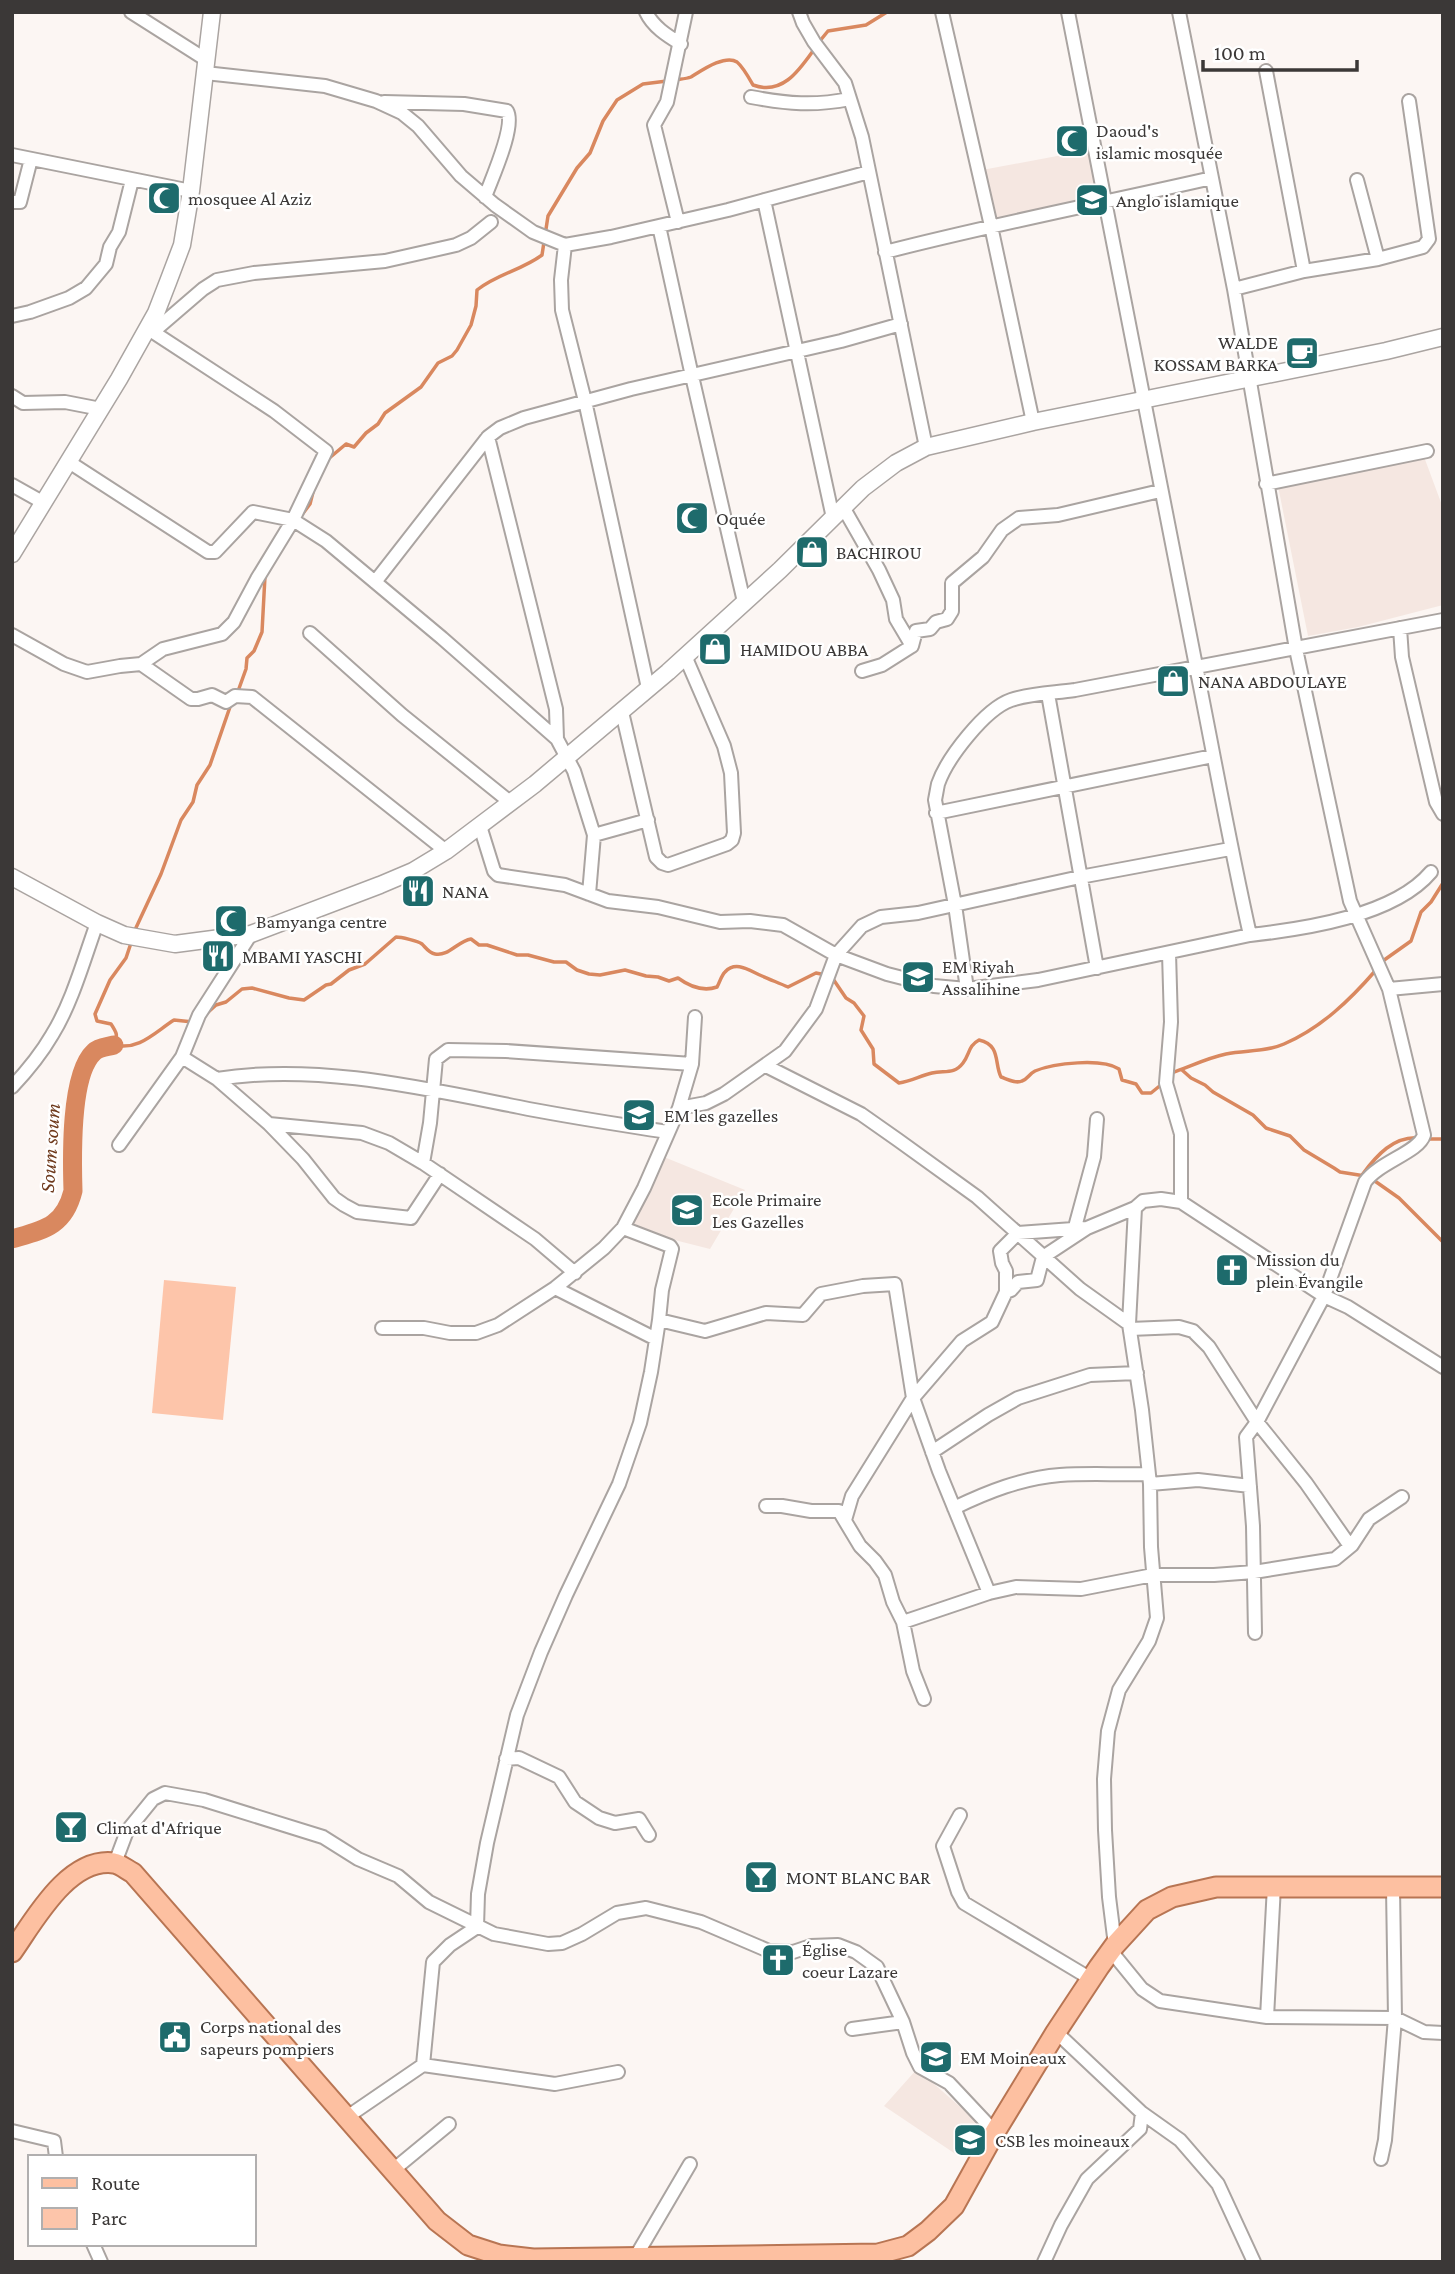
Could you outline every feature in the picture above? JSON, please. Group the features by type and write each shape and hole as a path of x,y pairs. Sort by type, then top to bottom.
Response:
{"main road":[{"path":"12,1952 51,1897 69,1878 85,1867 115,1863 133,1873 392,2171 438,2221 468,2245 499,2255 533,2259 878,2254 908,2246 954,2206 1056,2032 1113,1948 1147,1910 1172,1897 1216,1887 1441,1889"}],"street":[{"path":"131,12 205,66 325,86 401,113 418,126 461,176 490,201 516,222 561,244 678,222 869,172"},
{"path":"12,554 150,331 182,245 212,12"},
{"path":"646,12 666,34 681,44"},
{"path":"678,222 654,125 667,102 687,12"},
{"path":"799,12 817,46 839,74 862,137 926,447"},
{"path":"942,12 1032,422"},
{"path":"1068,12 1160,491 1197,667 1230,849 1250,935"},
{"path":"1179,12 1234,289 1296,649 1350,901 1389,989 1423,1138 1368,1178 1324,1296 1257,1422 1246,1437 1255,1633"},
{"path":"1266,71 1304,271"},
{"path":"751,97 782,103 821,104 850,99"},
{"path":"1234,289 1304,271 1378,259 1423,247 1429,239 1409,101"},
{"path":"376,102 464,103 507,111 510,120 490,201 491,222"},
{"path":"12,155 191,191"},
{"path":"12,202 20,202 31,159"},
{"path":"885,252 1212,178"},
{"path":"12,316 69,298 86,288 106,264 110,247 119,232 132,180"},
{"path":"1357,180 1378,259"},
{"path":"764,200 838,513 879,570 893,600 895,619 912,646"},
{"path":"150,331 217,280 254,272 385,261 456,245 471,238 491,222 516,222"},
{"path":"659,226 744,602"},
{"path":"561,244 562,310 585,401 648,688"},
{"path":"374,582 488,437 500,428 524,418 585,401 901,324"},
{"path":"12,635 64,664 87,672 142,664 163,649 222,634 234,622 257,579 296,522 326,451 274,411 150,331"},
{"path":"12,877 124,935 175,944 251,934 413,871 446,851 622,712 744,602 863,488 896,463 926,447 1032,422 1386,351 1443,337"},
{"path":"12,396 23,403 65,402 101,409"},
{"path":"488,437 556,709 557,740"},
{"path":"1266,484 1427,451"},
{"path":"69,462 208,552 215,552 253,512 296,522 326,541 442,638 557,740 574,771 594,835 589,894"},
{"path":"12,485 44,503"},
{"path":"862,671 882,665 912,646 916,631 930,629 936,622 947,619 952,611 952,583 982,557 1002,530 1019,518 1058,514 1160,491"},
{"path":"967,989 955,905 935,800 939,783 954,756 980,724 1001,705 1014,699 1443,620"},
{"path":"1399,628 1402,657 1436,802 1443,814"},
{"path":"310,633 402,715 510,802"},
{"path":"622,712 656,857 668,865 732,840 734,833 731,773 724,746 685,656"},
{"path":"142,664 191,699 212,695 226,702 235,696 252,697 446,851"},
{"path":"1048,694 1097,968"},
{"path":"936,813 1213,756"},
{"path":"594,835 648,820"},
{"path":"480,826 494,871 498,875 565,885 608,901 658,907 720,922 750,921 783,925 836,955 887,974 933,986 967,989 1097,968 1250,935 1279,932 1355,916 1412,891 1431,872"},
{"path":"679,1108 706,1103 785,1051 816,1009 836,955 862,926 881,917 918,913 1080,877 1230,849"},
{"path":"12,1087 28,1070 54,1033 97,923"},
{"path":"119,1145 182,1057 199,1016 251,934"},
{"path":"1169,953 1171,1022 1166,1078 1181,1134 1181,1202"},
{"path":"1389,989 1443,985"},
{"path":"382,1328 424,1328 450,1333 476,1333 498,1325 555,1288 604,1248 623,1228 644,1188 679,1108 692,1064 695,1017"},
{"path":"423,1163 436,1059 448,1050 506,1051 692,1064"},
{"path":"182,1057 217,1079 269,1124 303,1159 334,1198 357,1212 411,1218 440,1174"},
{"path":"766,1066 861,1114 977,1197 1080,1289 1129,1326 1179,1327 1193,1331 1209,1347 1257,1422 1306,1483 1350,1546"},
{"path":"217,1079 249,1074 310,1074 433,1090 536,1111 667,1132"},
{"path":"1006,1292 1018,1282 1037,1279 1044,1256 1081,1227 1094,1157 1097,1118"},
{"path":"269,1124 362,1133 388,1143 440,1174 535,1240 575,1272"},
{"path":"845,1520 852,1496 913,1398 962,1341 992,1322 1006,1292 1006,1271 1000,1251 1018,1233 1081,1227 1135,1208 1143,1201 1161,1199 1181,1202 1324,1296 1348,1307 1443,1367"},
{"path":"1135,1208 1129,1326 1149,1479 1157,1618 1149,1641 1119,1690 1108,1731 1104,1779 1105,1830 1113,1948 1142,1989 1160,2001 1267,2017 1395,2018 1424,2032 1443,2033"},
{"path":"477,1927 478,1894 487,1843 517,1715 541,1652 619,1484 640,1423 662,1290 672,1249 623,1228"},
{"path":"659,1320 705,1331 765,1313 803,1315 821,1294 863,1286 895,1284 913,1398 989,1593"},
{"path":"555,1288 656,1339"},
{"path":"932,1452 1018,1398 1090,1375 1137,1373"},
{"path":"954,1508 988,1491 1059,1475 1198,1480 1250,1486"},
{"path":"903,1622 989,1593 1016,1587 1081,1589 1153,1575 1254,1572 1335,1559 1350,1546 1370,1519 1402,1497"},
{"path":"766,1506 839,1511 860,1546 885,1575 893,1602 903,1622 913,1671 924,1699"},
{"path":"506,1759 519,1758 536,1764 559,1777 575,1802 598,1818 615,1823 639,1819 649,1835"},
{"path":"115,1863 127,1831 153,1799 165,1793 204,1800 323,1837 358,1859 398,1876 429,1902 494,1934 548,1944 562,1943 617,1913 646,1908 701,1922 769,1951 793,1952 811,1946 838,1945 856,1952 877,1967 903,2022 909,2044 920,2067 949,2083 995,2132"},
{"path":"960,1815 943,1846 958,1892 964,1902 1091,1979"},
{"path":"1267,2017 1274,1886"},
{"path":"1381,2159 1385,2140 1395,2018 1393,1888"},
{"path":"423,2064 433,1962 450,1945 477,1927"},
{"path":"852,2029 903,2022"},
{"path":"1056,2032 1142,2113 1180,2140 1218,2184 1254,2262"},
{"path":"347,2118 423,2064 555,2084 618,2072"},
{"path":"1044,2262 1087,2179 1140,2129 1142,2113"},
{"path":"392,2171 449,2124"},
{"path":"12,2131 54,2141 56,2155"},
{"path":"636,2256 690,2164"},
{"path":"94,2246 101,2262"}],"shaded area":[{"path":"1089,150 1098,198 994,219 982,170"},
{"path":"1423,454 1443,508 1443,605 1358,627 1308,636 1278,486"},
{"name":"Ecole Primaire Les Gazelles","path":"664,1157 745,1190 710,1249 631,1229"},
{"path":"917,2069 982,2126 957,2155 884,2106"}],"green space":[{"path":"164,1280 236,1287 223,1420 152,1413"}],"waterway":[{"path":"819,42 828,31 866,25 887,12"},
{"path":"674,80 689,78 713,64 732,60 737,62 753,85 773,87 782,84 797,72 815,48"},
{"path":"327,460 346,444 354,447 378,424 385,413 421,387 438,363 452,356 471,325 477,290 542,255 548,216 577,168 590,153 603,121 617,100 643,84 667,81"},
{"path":"301,516 310,504 313,492"},
{"path":"237,694 247,658 254,651 262,632 265,576"},
{"path":"134,932 161,874 181,820 193,802 197,785 210,765 231,704"},
{"path":"1380,963 1411,941 1421,912 1443,883"},
{"path":"205,1015 242,989 252,988 304,1000 349,970 365,964 396,937 422,944 435,954 449,951 471,939 479,945 517,955 566,962 589,974 600,975 625,970 669,981 678,978 691,986 701,988 717,987 724,974 734,967 748,969 788,987 816,973 831,976 846,998 854,1003 864,1016 861,1030 873,1049 874,1064 899,1083 956,1069 979,1040 986,1042 994,1050 1001,1077 1014,1082 1020,1082 1043,1068 1090,1063 1119,1069 1122,1080 1136,1084 1142,1093 1151,1093 1162,1084"},
{"path":"132,940 126,958 110,980 95,1014 97,1021 111,1024 113,1027 116,1032 114,1045 139,1043 174,1020 193,1022"},
{"path":"1171,1073 1219,1056 1270,1048 1298,1037 1334,1012 1376,970"},
{"name":"Soum soum","path":"12,1239 51,1225 58,1220 69,1203 73,1191 74,1118 80,1078 94,1052 114,1045"},
{"path":"1182,1070 1253,1115 1266,1128 1290,1136 1304,1150 1340,1172 1365,1176"},
{"path":"1362,1175 1386,1148 1402,1140 1420,1138"},
{"path":"1427,1139 1443,1139"},
{"path":"1372,1179 1399,1198 1443,1242"}],"place":[{"name":"Daoud's islamic mosquée","path":"1072,141"},
{"name":"mosquee Al Aziz","path":"164,198"},
{"name":"Anglo islamique","path":"1092,200"},
{"name":"WALDE KOSSAM BARKA","path":"1302,353"},
{"name":"Oquée","path":"692,518"},
{"name":"BACHIROU","path":"812,552"},
{"name":"HAMIDOU ABBA","path":"715,649"},
{"name":"NANA ABDOULAYE","path":"1173,681"},
{"name":"NANA","path":"418,891"},
{"name":"Bamyanga centre","path":"231,921"},
{"name":"MBAMI YASCHI","path":"218,956"},
{"name":"EM Riyah Assalihine","path":"918,977"},
{"name":"EM les gazelles","path":"639,1115"},
{"name":"Ecole Primaire Les Gazelles","path":"687,1210"},
{"name":"Mission du plein Évangile","path":"1232,1270"},
{"name":"Climat d'Afrique","path":"71,1827"},
{"name":"MONT BLANC BAR","path":"761,1877"},
{"name":"Église coeur Lazare","path":"778,1960"},
{"name":"Corps national des sapeurs pompiers","path":"175,2037"},
{"name":"EM Moineaux","path":"936,2057"},
{"name":"CSB les moineaux","path":"970,2140"}]}
